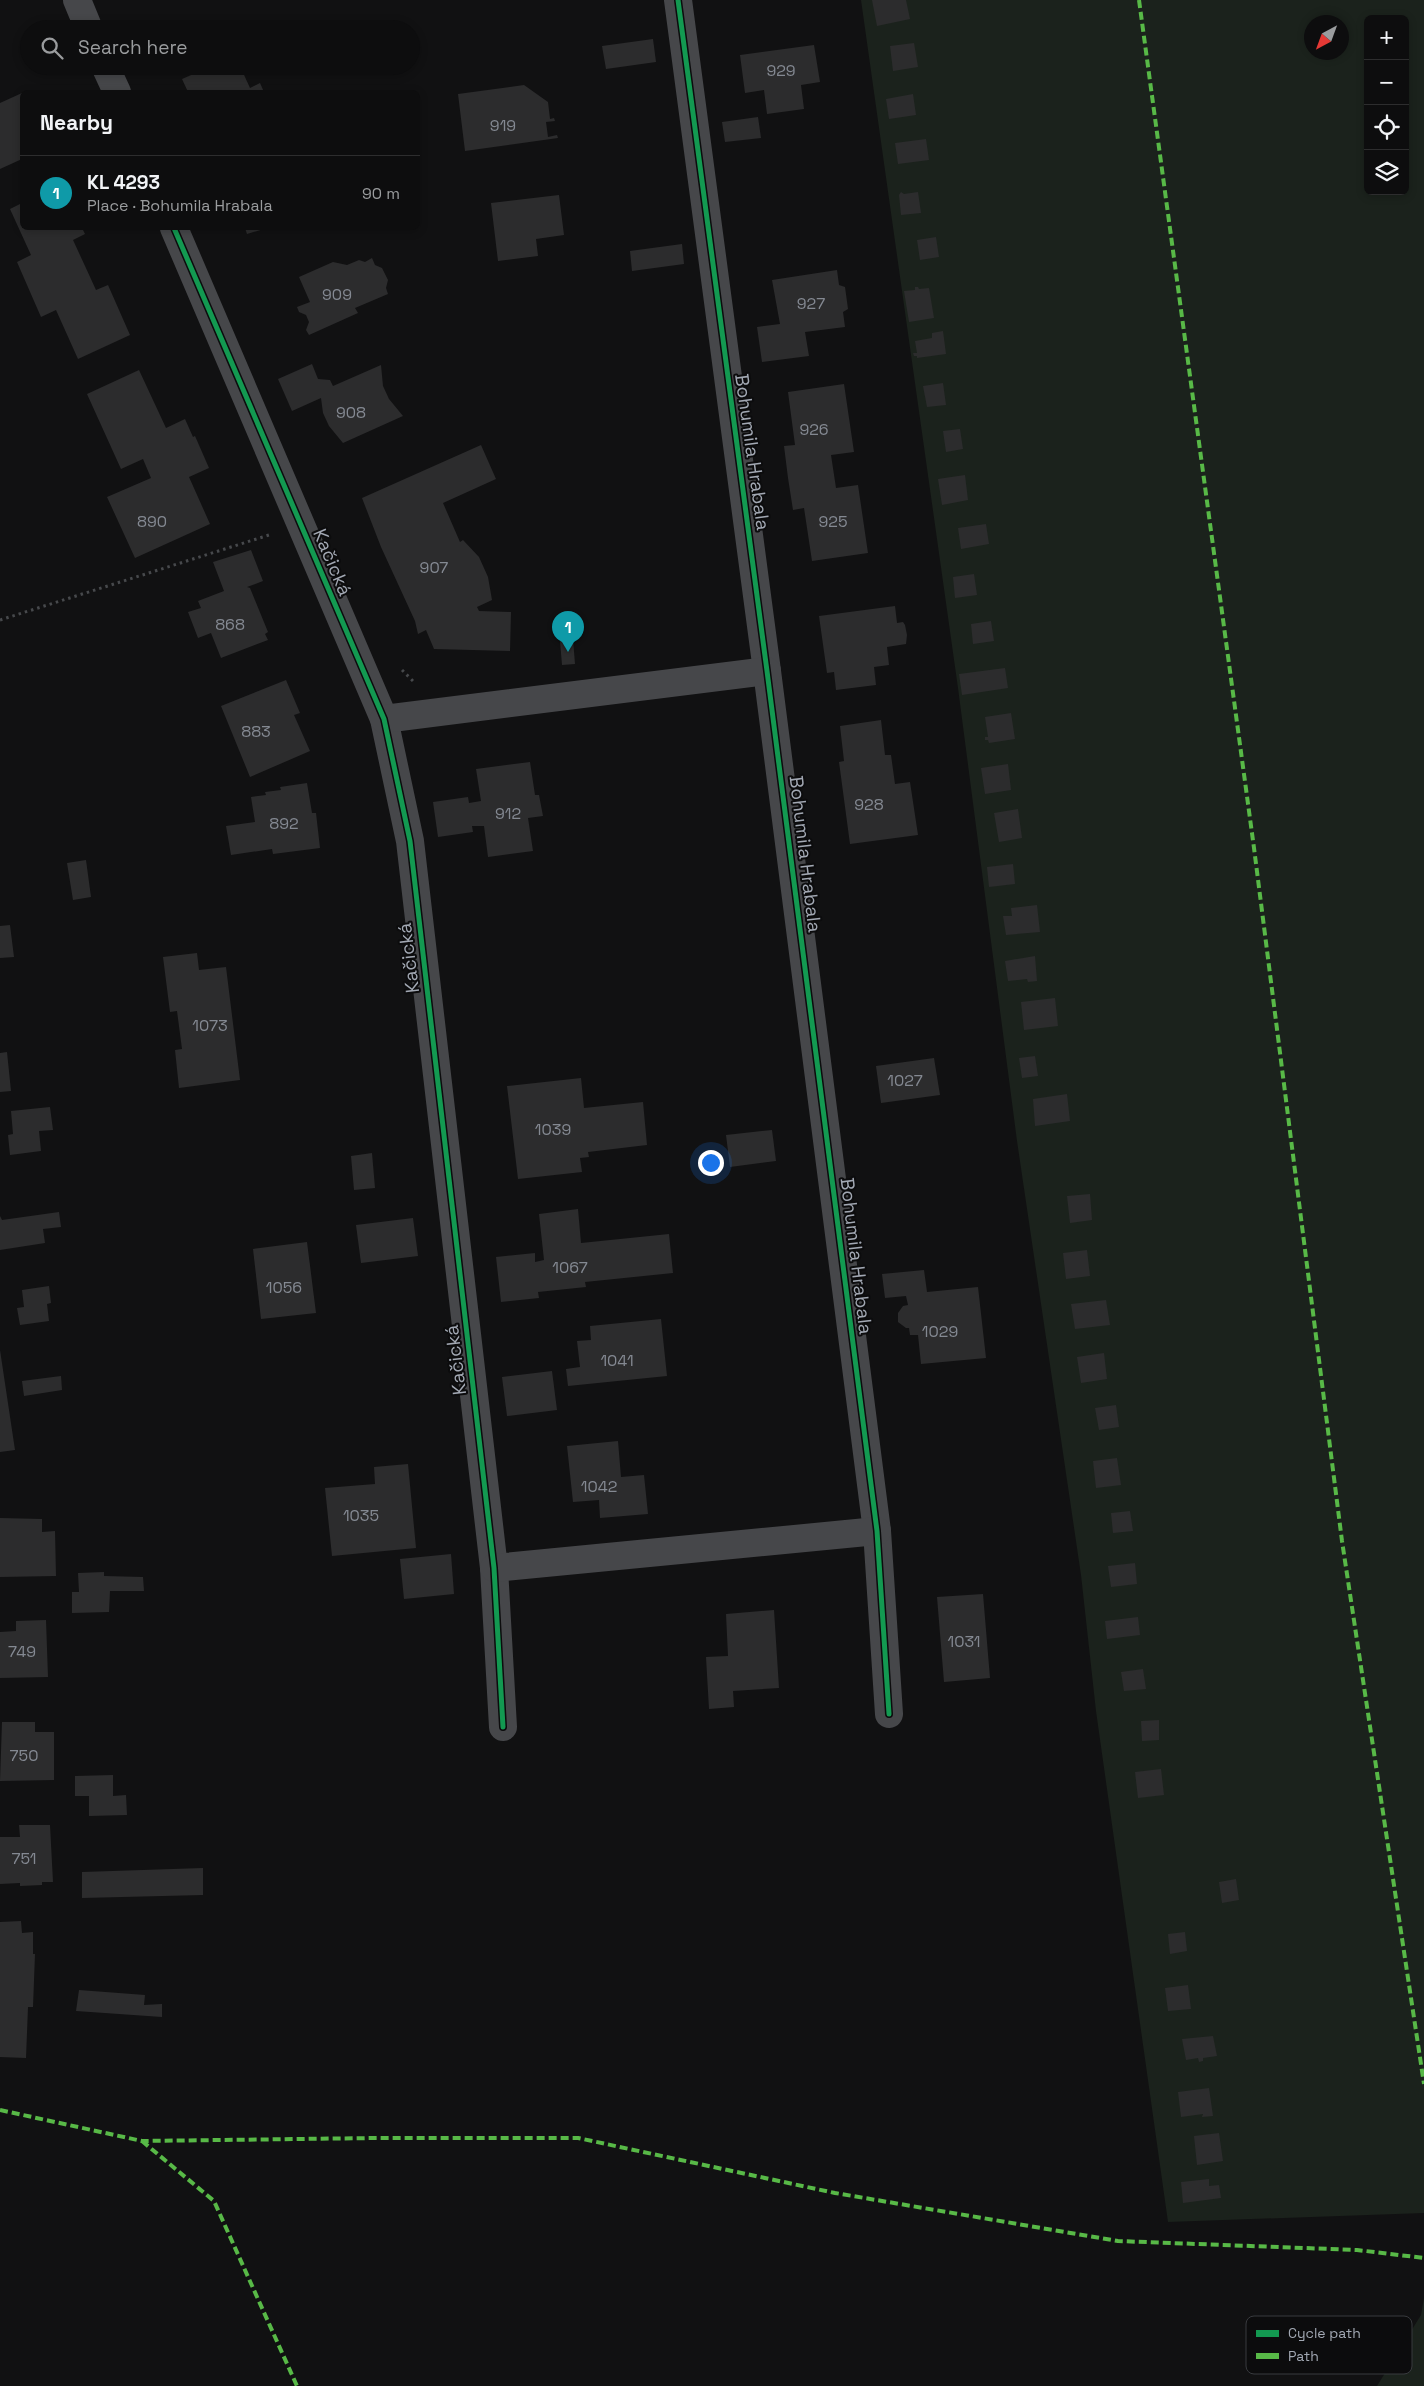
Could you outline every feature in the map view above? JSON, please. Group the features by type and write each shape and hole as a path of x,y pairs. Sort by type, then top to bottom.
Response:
{"street":[{"path":"77,0 86,20"},
{"name":"Bohumila Hrabala","path":"678,0 767,671 877,1531 889,1714"},
{"path":"110,75 116,90"},
{"name":"Kačická","path":"175,230 384,719 410,841 494,1568 503,1727"},
{"path":"384,719 767,671"},
{"path":"494,1568 877,1531"}],"path":[{"path":"0,620 273,534"},
{"path":"400,666 417,684"}],"shaded area":[{"path":"861,0 1424,0 1424,2213 1168,2222 1096,1711 1081,1575 1017,1141 958,688"},
{"path":"1424,2298 1424,2386 1377,2386 1384,2374 1412,2374 1412,2330 1421,2315"}],"building":[{"path":"872,0 906,0 910,19 877,26"},
{"path":"653,39 656,62 606,69 602,46"},
{"path":"914,43 918,67 893,71 890,46"},
{"path":"814,45 820,82 801,85 804,109 767,114 764,90 745,93 740,55"},
{"path":"191,75 244,75 250,88 260,83 263,90 187,90 182,79"},
{"path":"524,85 548,102 550,119 554,118 555,121 546,122 548,137 557,135 558,138 465,151 458,94"},
{"path":"20,94 20,160 0,169 0,103"},
{"path":"913,94 916,115 889,119 886,99"},
{"path":"758,117 761,138 725,142 722,122"},
{"path":"926,139 929,160 898,164 895,143"},
{"path":"901,192 904,194 918,192 921,213 901,215 899,195"},
{"path":"559,195 564,235 536,239 538,256 498,261 491,203"},
{"path":"20,204 20,230 83,230 85,234 73,240 96,290 108,285 130,335 78,359 56,310 41,317 17,262 31,255 10,209"},
{"path":"246,230 260,230 247,234"},
{"path":"936,237 939,257 920,260 917,240"},
{"path":"682,244 684,264 632,271 630,251"},
{"path":"372,258 375,265 382,268 388,280 386,288 388,294 355,308 358,313 309,335 306,330 309,322 306,315 299,312 297,307 310,302 299,277 333,262 347,265 359,260 365,262"},
{"path":"837,270 839,285 845,287 848,309 843,312 845,327 805,332 809,356 762,362 757,327 780,324 772,280"},
{"path":"915,287 919,289 929,288 934,318 909,322 904,291 915,290"},
{"path":"943,331 946,354 917,358 917,356 914,356 913,353 917,353 915,341 932,338 932,333"},
{"path":"312,364 318,379 330,380 333,386 381,365 383,386 389,399 403,416 343,443 329,426 323,413 321,398 292,411 278,379"},
{"path":"139,370 166,428 185,419 193,437 195,436 209,468 189,477 210,524 135,558 107,497 151,478 143,459 121,469 87,394"},
{"path":"943,383 946,405 927,407 923,386"},
{"path":"844,384 854,452 831,455 836,488 858,485 868,553 812,561 804,508 793,510 788,478 784,446 795,445 788,392"},
{"path":"960,429 963,449 946,452 943,431"},
{"path":"481,445 496,479 443,503 460,542 463,540 479,557 488,577 492,600 477,607 479,611 511,612 510,651 434,649 426,630 418,634 415,621 381,547 362,498"},
{"path":"965,475 968,500 942,505 938,479"},
{"path":"986,524 989,544 961,549 958,528"},
{"path":"251,550 263,581 247,587 250,588 268,632 265,634 268,640 221,658 211,633 198,638 188,612 201,608 198,601 224,591 213,562"},
{"path":"974,574 977,595 955,598 953,577"},
{"path":"895,606 897,623 903,622 905,625 906,644 887,647 889,665 874,667 876,685 836,690 834,672 827,673 819,616"},
{"path":"991,621 994,641 973,644 971,624"},
{"path":"573,639 575,664 562,665 560,641"},
{"path":"1005,668 1008,688 962,695 959,674"},
{"path":"286,680 300,713 294,715 310,751 250,777 221,706"},
{"path":"1011,713 1015,739 989,743 988,740 985,740 985,737 988,737 985,717"},
{"path":"881,720 885,755 891,755 895,784 910,782 918,835 850,844 839,762 844,761 840,726"},
{"path":"530,762 535,795 539,795 543,816 528,818 533,851 488,857 484,826 472,826 473,832 438,837 433,802 468,797 469,803 481,801 476,769"},
{"path":"1008,764 1011,790 985,794 981,768"},
{"path":"307,783 312,813 316,813 320,848 273,854 272,849 231,855 226,826 255,822 251,797 266,795 265,792 281,790 280,787"},
{"path":"1018,809 1022,838 999,842 994,813"},
{"path":"86,860 91,897 73,900 67,863"},
{"path":"1013,864 1015,884 989,887 987,867"},
{"path":"1037,905 1040,932 1006,935 1003,916 1012,916 1011,908"},
{"path":"10,925 14,957 0,958 0,926"},
{"path":"197,953 199,970 226,967 240,1080 179,1088 175,1050 182,1049 177,1011 170,1012 163,957"},
{"path":"1035,956 1037,981 1028,982 1027,979 1008,981 1005,961"},
{"path":"1055,998 1058,1026 1024,1030 1021,1002"},
{"path":"7,1052 11,1091 0,1092 0,1053"},
{"path":"1035,1056 1038,1076 1022,1078 1019,1058"},
{"path":"934,1058 940,1095 881,1103 876,1066"},
{"path":"581,1078 584,1108 643,1102 647,1145 588,1152 589,1157 580,1158 582,1172 518,1179 507,1086"},
{"path":"1067,1094 1070,1121 1035,1126 1033,1099"},
{"path":"50,1107 53,1130 39,1131 41,1151 10,1155 8,1135 13,1134 11,1111"},
{"path":"772,1130 776,1161 730,1167 726,1135"},
{"path":"372,1153 375,1188 354,1190 351,1156"},
{"path":"1090,1194 1092,1220 1070,1223 1067,1196"},
{"path":"578,1209 581,1243 669,1234 673,1273 585,1282 586,1287 538,1292 539,1298 501,1302 496,1257 535,1253 535,1262 544,1260 539,1214"},
{"path":"59,1212 61,1227 43,1229 45,1243 0,1250 0,1216 2,1220"},
{"path":"413,1218 418,1256 361,1263 356,1225"},
{"path":"307,1242 316,1313 261,1319 253,1249"},
{"path":"1087,1250 1090,1276 1066,1279 1063,1253"},
{"path":"924,1270 927,1292 978,1287 986,1358 921,1364 918,1335 910,1335 909,1328 898,1322 898,1313 903,1306 908,1305 906,1296 885,1298 882,1274"},
{"path":"49,1286 51,1303 47,1304 49,1321 20,1325 17,1308 24,1307 22,1290"},
{"path":"1106,1300 1110,1325 1075,1329 1071,1304"},
{"path":"661,1319 667,1376 568,1386 566,1369 580,1367 577,1341 591,1340 590,1326"},
{"path":"0,1350 15,1450 0,1452"},
{"path":"1104,1353 1107,1379 1081,1383 1077,1357"},
{"path":"552,1371 557,1410 507,1416 502,1377"},
{"path":"61,1376 62,1390 24,1396 22,1381"},
{"path":"1116,1405 1119,1427 1099,1430 1095,1408"},
{"path":"618,1441 621,1477 644,1475 648,1514 600,1518 599,1500 573,1502 567,1446"},
{"path":"1117,1458 1121,1485 1096,1488 1093,1461"},
{"path":"408,1464 416,1548 332,1556 325,1488 375,1484 374,1467"},
{"path":"1130,1511 1133,1531 1113,1533 1111,1513"},
{"path":"0,1518 42,1519 42,1532 55,1531 56,1576 0,1577"},
{"path":"451,1554 454,1594 404,1599 400,1559"},
{"path":"1135,1563 1137,1584 1111,1587 1108,1566"},
{"path":"104,1572 104,1576 143,1577 144,1591 110,1591 109,1612 72,1613 72,1592 79,1592 78,1573"},
{"path":"983,1594 990,1678 944,1682 937,1597"},
{"path":"774,1610 779,1688 733,1691 734,1707 709,1709 706,1657 728,1656 726,1614"},
{"path":"1138,1617 1140,1635 1107,1639 1105,1621"},
{"path":"46,1620 48,1677 0,1678 0,1632 16,1631 16,1621"},
{"path":"1143,1669 1146,1689 1124,1691 1121,1672"},
{"path":"1159,1720 1159,1740 1142,1741 1141,1721"},
{"path":"2,1722 35,1722 35,1732 54,1732 54,1780 0,1781"},
{"path":"1161,1769 1164,1795 1138,1798 1135,1772"},
{"path":"113,1775 113,1796 126,1795 127,1815 89,1816 89,1796 75,1796 75,1776"},
{"path":"19,1825 50,1825 53,1882 42,1882 42,1885 20,1886 20,1883 0,1884 0,1837 20,1837"},
{"path":"203,1868 203,1895 82,1898 82,1872"},
{"path":"1236,1879 1239,1900 1222,1903 1219,1882"},
{"path":"21,1921 22,1933 33,1932 33,1954 35,1954 33,2007 28,2007 26,2058 0,2057 0,1922"},
{"path":"1185,1932 1187,1951 1170,1954 1168,1934"},
{"path":"1188,1985 1191,2009 1168,2011 1165,1988"},
{"path":"79,1990 145,1995 144,2005 162,2004 162,2017 76,2011"},
{"path":"1213,2036 1217,2056 1203,2058 1203,2061 1199,2062 1198,2058 1186,2060 1182,2039"},
{"path":"1209,2088 1213,2116 1202,2117 1203,2114 1181,2117 1178,2092"},
{"path":"1219,2133 1223,2161 1197,2165 1194,2136"},
{"path":"1209,2179 1209,2186 1219,2185 1221,2198 1183,2203 1181,2182"}],"marked path":[{"path":"1139,0 1254,848 1342,1541 1424,2084"},
{"path":"0,2110 142,2141 578,2138 835,2193 1118,2241 1357,2250 1424,2258"},
{"path":"142,2141 214,2201 297,2386"}],"cycle path":[{"path":"678,0 767,671 877,1531 889,1714"},
{"path":"175,230 384,719 410,841 494,1568 503,1727"}],"place":[{"name":"KL 4293","path":"568,652"}]}
